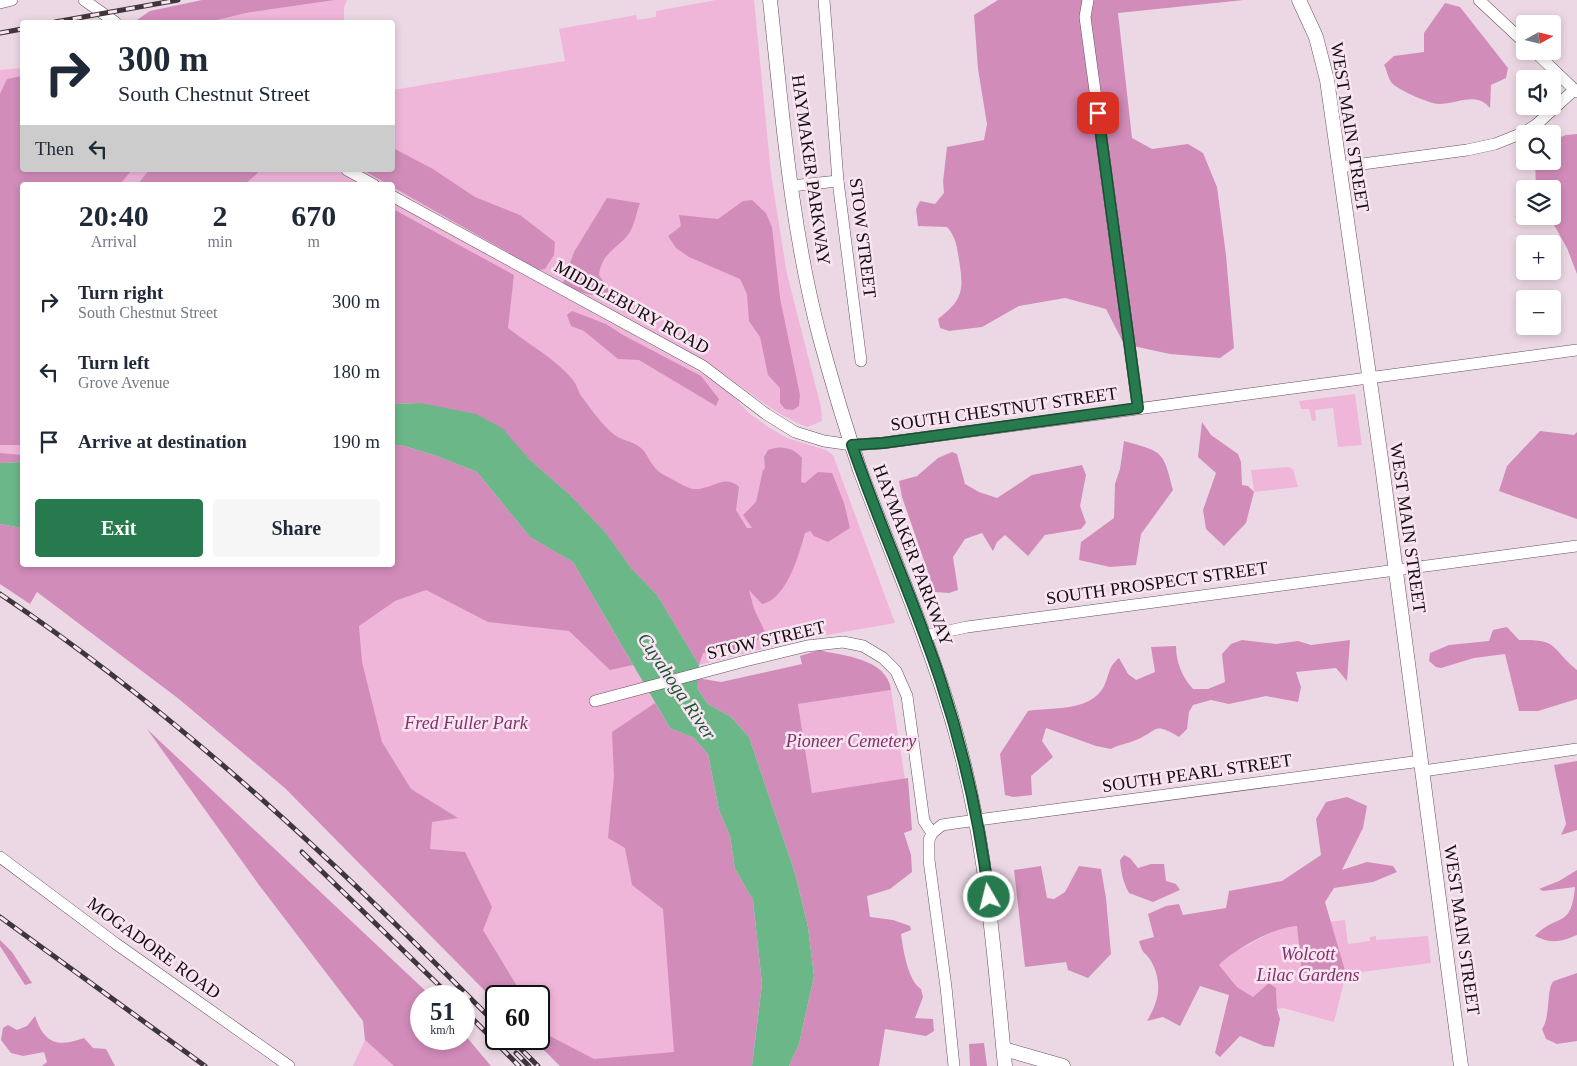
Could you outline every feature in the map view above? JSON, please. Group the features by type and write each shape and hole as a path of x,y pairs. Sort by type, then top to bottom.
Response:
{"main road":[{"name":"WEST MAIN STREET","path":"1299,0 1315,34 1323,59 1340,167 1461,1066"},
{"name":"HAYMAKER PARKWAY","path":"771,5 791,186 819,334 852,445 925,636 954,723 978,820 995,944 1005,1066"},
{"path":"1004,1050 1063,1066"}],"street":[{"path":"0,2 12,0"},
{"path":"84,0 112,20"},
{"name":"STOW STREET","path":"824,0 838,181 861,361"},
{"path":"1087,0 1086,26 1138,408"},
{"path":"1479,0 1516,35"},
{"path":"1340,167 1467,150 1495,144 1518,135 1537,124 1576,91 1543,60"},
{"path":"351,172 369,182"},
{"path":"791,186 838,181"},
{"name":"MIDDLEBURY ROAD","path":"395,198 703,366 780,424 815,439 852,445"},
{"name":"SOUTH CHESTNUT STREET","path":"852,445 883,443 1577,350"},
{"name":"SOUTH PROSPECT STREET","path":"925,636 967,627 1577,546"},
{"name":"STOW STREET","path":"595,701 722,667 828,642 843,642 862,646 884,658 896,671 907,696 924,821 932,833 929,840 929,860 945,977 954,1066"},
{"name":"SOUTH PEARL STREET","path":"932,833 942,825 978,820 1577,749"},
{"name":"MOGADORE ROAD","path":"0,857 115,943 289,1066"}],"green space":[{"path":"202,0 335,0 246,13 217,20 137,20 150,11"},
{"path":"335,0 347,0 344,7 344,20 217,20 246,13"},
{"path":"716,0 754,0 771,174 787,274 821,407 822,421 807,427 765,404 700,358 395,190 395,182 381,182 363,172 395,172 395,90 565,61 559,29 636,15 637,20 656,17 656,11"},
{"path":"998,0 1244,0 1118,13 1132,138 1152,149 1188,144 1203,153 1217,187 1226,255 1234,348 1220,358 1170,354 1124,344 1106,309 1065,298 1019,306 982,327 949,331 940,328 938,319 953,306 960,294 961,270 957,246 947,227 918,226 916,209 920,201 935,204 944,193 943,182 947,147 984,140 987,124 978,69 974,15"},
{"path":"1445,3 1460,7 1508,68 1506,78 1491,85 1490,108 1479,100 1472,99 1439,104 1429,102 1395,86 1389,79 1384,65 1394,56 1424,52 1424,33"},
{"path":"20,68 20,172 339,172 357,182 20,182 20,462 0,463 0,70"},
{"path":"20,76 20,172 130,172 122,182 20,182 20,445 0,445 0,94 7,79"},
{"path":"1577,134 1577,274 1561,235 1554,225 1561,225 1561,180 1536,180 1535,170 1561,170 1561,137"},
{"path":"395,149 433,169 475,197 520,215 555,242 554,255 545,269 539,270 395,188 395,182 384,182 367,172 395,172"},
{"path":"147,172 259,172 247,182 139,182"},
{"path":"607,198 640,203 631,230 623,241 608,254 601,267 599,275 610,291 598,295 586,294 563,283 574,252"},
{"path":"752,200 766,213 772,227 780,298 800,395 799,406 793,410 785,409 780,403 780,388 768,375 760,337 749,321 747,294 740,279 689,257 676,248 668,236 681,226 679,215 718,219 743,201"},
{"path":"395,203 693,368 724,387 750,414 787,438 826,450 833,455 895,623 799,640 699,665 657,595 420,403 395,404"},
{"path":"395,210 514,275 508,328 566,372 574,382 579,393 607,428 618,437 641,448 655,468 662,474 693,489 706,488 723,482 733,483 739,487 736,510 747,528 752,528 743,515 756,502 765,468 764,457 768,450 777,448 791,449 802,458 801,482 805,483 818,472 832,473 844,503 850,528 828,542 814,536 810,531 805,533 791,574 778,594 762,604 749,590 754,609 766,634 751,645 739,650 703,653 699,665 657,595 631,568 606,533 570,495 529,459 420,403 395,404"},
{"path":"572,311 606,324 701,376 719,399 716,406 639,360 618,359 584,331 571,326 567,315"},
{"path":"1355,394 1362,445 1338,447 1333,408 1315,410 1316,420 1312,421 1309,409 1301,409 1299,401"},
{"path":"1202,422 1211,435 1238,454 1241,462 1242,485 1248,486 1254,492 1246,523 1224,546 1206,529 1203,510 1216,473 1198,457"},
{"path":"1540,431 1574,435 1577,432 1577,519 1499,491 1507,466"},
{"path":"1124,441 1147,448 1159,455 1167,467 1173,490 1141,534 1136,565 1110,567 1079,560 1081,542 1114,518 1115,484 1120,469"},
{"path":"395,445 434,455 477,472 530,537 573,562 633,665 610,670 569,631 488,622 426,590 395,601 359,626 362,662 382,742 411,789 458,818 432,822 430,849 465,852 492,907 483,930 516,985 485,985 485,991 286,789 179,699 37,592 30,604 0,584 0,524 20,528 20,567 395,567"},
{"name":"Fred Fuller Park","path":"395,446 573,562 670,728 752,1066 560,1066 544,1050 550,1050 550,985 485,985 485,991 286,789 179,699 389,567 395,567"},
{"path":"952,452 957,454 965,484 979,492 997,498 1032,475 1082,465 1086,475 1080,506 1086,523 1081,529 1045,535 1028,556 1005,535 997,542 993,551 982,533 965,539 953,557 958,590 949,593 935,592 902,497 899,481 917,476 938,458"},
{"path":"0,453 20,455 20,462 0,463"},
{"path":"1289,467 1293,469 1298,487 1254,492 1251,470"},
{"path":"1507,627 1519,640 1542,641 1553,646 1577,670 1577,699 1538,711 1519,711 1505,654 1474,658 1441,668 1436,667 1429,661 1430,653 1449,645 1489,641 1493,630"},
{"path":"1242,640 1276,644 1298,641 1311,645 1350,640 1347,681 1336,668 1296,672 1301,687 1298,702 1266,696 1229,704 1211,700 1193,705 1189,712 1187,729 1179,737 1164,729 1156,729 1143,737 1111,749 1096,746 1046,728 1042,741 1053,757 1031,776 1032,795 1013,797 1005,795 1000,754 1028,711 1069,707 1088,701 1103,688 1111,668 1119,658 1128,674 1136,680 1155,672 1151,647 1176,646 1178,663 1189,684 1193,689 1208,689 1225,682 1222,654 1231,644"},
{"path":"819,650 862,660 873,665 888,679 891,690 798,704 812,793 908,778 912,830 904,833 911,855 912,872 890,889 867,896 870,917 893,920 910,926 911,930 901,934 909,972 916,985 921,989 923,997 915,1018 933,1019 934,1031 926,1036 885,1029 879,1066 789,1066 799,1044 814,976 808,927 795,873 749,737 731,717 708,704 697,688 697,678 721,682 802,664 800,656"},
{"name":"Pioneer Cemetery","path":"891,690 905,779 812,793 798,704"},
{"path":"655,703 670,728 694,738 708,754 719,810 730,836 735,869 753,900 762,984 752,1066 560,1066 544,1050 550,1050 550,1036 594,1059 674,1052 663,909 632,885 625,848 608,838 614,776 612,732"},
{"path":"147,729 419,985 410,985 410,1050 475,1050 475,1047 491,1066 394,1066 365,1040 363,1021 259,885"},
{"path":"1577,761 1577,830 1561,835 1566,824 1554,765"},
{"path":"1347,797 1367,806 1363,828 1342,870 1367,862 1393,866 1397,872 1373,882 1334,888 1325,902 1346,974 1303,981 1297,926 1288,927 1255,940 1235,952 1219,965 1237,987 1253,997 1269,983 1276,988 1277,1009 1280,1019 1274,1047 1264,1046 1240,1036 1220,1057 1215,1053 1229,995 1200,986 1180,1026 1163,1017 1147,1021 1157,999 1158,992 1155,969 1140,946 1139,941 1154,937 1148,914 1166,906 1179,904 1183,915 1226,908 1229,891 1282,881 1321,855 1316,819 1326,802"},
{"path":"1124,855 1130,858 1138,868 1151,864 1164,864 1166,881 1176,884 1180,890 1153,902 1129,893 1121,869 1120,860"},
{"path":"1041,866 1047,898 1054,899 1065,892 1079,866 1101,869 1106,898 1111,954 1088,978 1068,970 1066,962 1025,967 1014,870"},
{"path":"1577,870 1577,935 1556,941 1535,936 1550,924 1567,915 1573,900 1575,887 1543,891 1539,889 1559,881"},
{"name":"Wolcott Lilac Gardens","path":"1345,920 1348,944 1370,941 1370,937 1376,936 1376,940 1428,936 1431,963 1346,974 1334,1022 1283,1008 1277,1009 1276,988 1253,997 1237,987 1219,965 1229,955 1282,927"},
{"path":"0,940 12,952 32,983 25,985 0,946"},
{"path":"1577,973 1577,1041 1557,1044 1546,1039 1542,1029 1547,1017 1550,989 1554,981"},
{"path":"35,1016 43,1032 53,1041 66,1043 84,1038 93,1048 106,1049 115,1066 42,1066 47,1062 44,1052 23,1056 11,1053 1,1040 3,1028 8,1025 17,1030 27,1026"},
{"path":"365,1040 394,1066 353,1066"},
{"path":"984,1043 987,1066 970,1066 969,1044"}],"water":[{"name":"Cuyahoga River","path":"420,403 476,414 502,428 529,459 570,495 606,533 631,568 657,595 699,665 697,688 708,704 731,717 749,737 795,873 808,927 814,976 799,1044 789,1066 752,1066 762,984 753,900 735,869 730,836 719,810 708,754 694,738 670,728 573,562 530,537 477,472 434,455 395,445 395,404"},
{"path":"20,462 20,528 0,524 0,463"}],"railway":[{"path":"66,20 178,0"},
{"path":"0,33 20,29"},
{"path":"0,594 68,641 197,743 320,852 485,1013"},
{"path":"302,852 439,985"},
{"path":"0,917 205,1066"},
{"path":"475,1021 519,1066"},
{"path":"522,1050 538,1066"},
{"path":"516,1053 529,1066"}],"route":[{"path":"989,897 978,820 951,714 925,636 852,445 876,444 1138,408 1098,113"}]}
